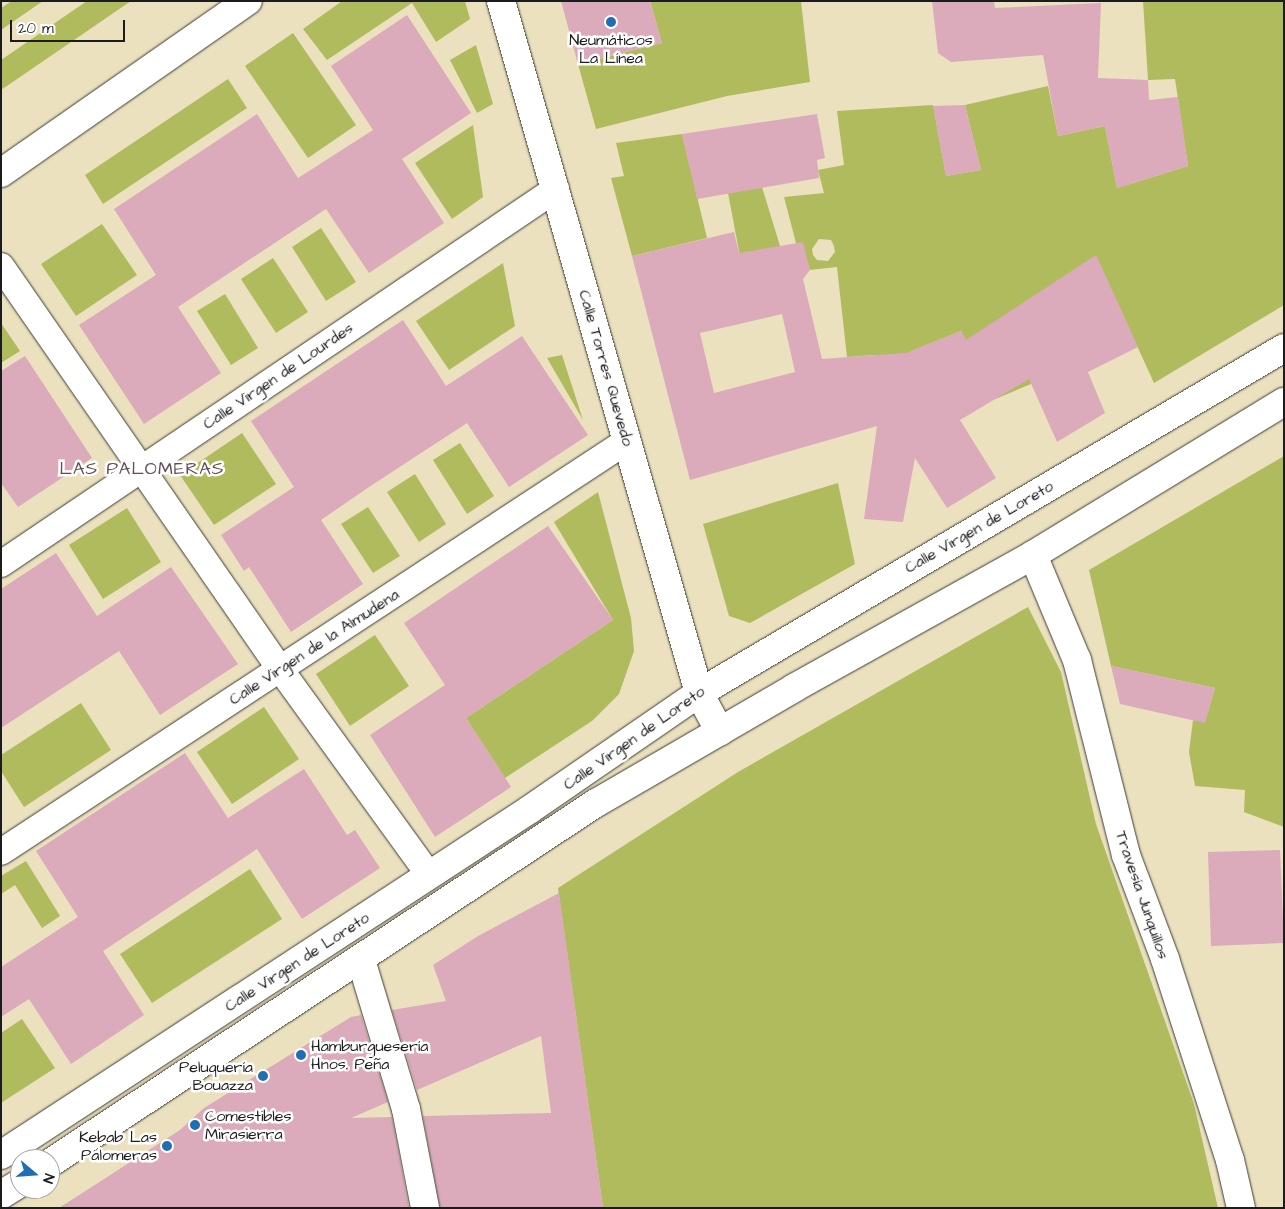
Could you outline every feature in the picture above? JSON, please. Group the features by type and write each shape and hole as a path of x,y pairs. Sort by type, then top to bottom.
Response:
{"main road":[{"path":"1,173 248,1"},
{"name":"Calle Torres Quevedo","path":"501,1 699,693 720,732"},
{"name":"Calle Virgen de Loreto","path":"1,1155 429,875 699,693 1284,348"},
{"name":"Calle Virgen de Loreto","path":"60,1156 361,960 596,803 1033,555 1284,402"},
{"name":"Travesía Junquillos","path":"1033,555 1077,660 1126,855 1174,986 1230,1160 1241,1208"},
{"path":"361,960 406,1109 425,1208"}],"street":[{"name":"Calle Virgen de Lourdes","path":"1,564 556,189"},
{"path":"1,266 280,669 429,875"},
{"name":"Calle Virgen de la Almudena","path":"1,852 627,441"}],"green space":[{"path":"12,1 43,1 1,30 1,8"},
{"path":"87,1 131,1 1,90 1,60"},
{"path":"342,1 465,1 470,19 436,42 412,3 327,60 303,29"},
{"path":"650,1 801,1 810,82 727,96 596,129 578,64 662,43"},
{"path":"1143,1 1284,1 1284,305 1154,383 1096,256 1051,285 1031,384 993,400 961,331 914,350 942,393 875,355 847,357 837,267 810,270 796,243 784,197 824,193 818,170 844,165 837,111 933,105 946,176 981,170 965,105 1048,86 1058,136 1105,126 1117,188 1188,166 1175,79 1148,80","holes":["819,239 831,240 835,252 828,261 817,260 813,255 812,249"]},
{"path":"293,33 356,125 308,158 245,66"},
{"path":"476,45 493,104 477,113 450,60"},
{"path":"228,79 247,108 103,204 85,175"},
{"path":"473,125 483,197 452,219 415,163"},
{"path":"682,134 707,238 632,256 611,178 624,176 616,143"},
{"path":"762,187 780,246 743,272 728,193"},
{"path":"102,224 137,275 76,316 41,264"},
{"path":"321,228 356,282 326,301 292,247"},
{"path":"273,258 308,312 276,333 241,279"},
{"path":"503,263 515,326 449,370 416,321"},
{"path":"225,294 258,348 231,365 197,311"},
{"path":"1,323 20,351 1,363"},
{"path":"562,355 583,420 547,358"},
{"path":"242,433 276,484 214,525 180,475"},
{"path":"460,443 494,496 467,514 433,460"},
{"path":"1284,456 1284,827 1244,812 1245,790 1195,786 1189,752 1193,720 1205,722 1215,688 1111,666 1089,570"},
{"path":"415,474 446,524 419,542 387,492"},
{"path":"838,483 855,564 750,623 729,616 703,524"},
{"path":"598,492 631,618 634,651 619,694 592,721 505,778 466,718 613,620 554,522"},
{"path":"368,507 400,556 373,573 341,524"},
{"path":"127,508 161,562 103,599 69,545"},
{"path":"1028,607 1061,672 1096,824 1194,1104 1218,1208 603,1208 558,888 738,772"},
{"path":"375,635 409,686 350,726 316,674"},
{"path":"81,703 111,750 24,807 1,771 1,755"},
{"path":"264,707 299,759 232,804 197,752"},
{"path":"26,861 60,916 42,928 15,885 1,894 1,876"},
{"path":"250,869 282,919 152,1003 120,954"},
{"path":"22,1019 55,1068 1,1103 1,1033"}],"building":[{"name":"Neumáticos La Línea","path":"561,1 650,1 662,43 578,64"},
{"path":"932,1 994,1 995,8 1101,3 1098,78 1148,80 1149,100 1178,97 1188,166 1117,188 1105,126 1058,136 1043,55 951,62 938,53"},
{"path":"407,15 471,113 402,159 444,223 369,273 326,209 178,307 221,373 144,424 79,325 156,275 114,209 257,114 298,178 373,130 331,66"},
{"path":"965,105 981,170 946,176 933,106"},
{"path":"817,114 825,158 817,160 819,178 697,199 682,134"},
{"path":"734,232 739,253 803,242 810,270 803,279 822,359 906,353 961,331 966,340 1096,255 1138,347 1088,372 1105,413 1057,442 1029,379 960,420 996,478 947,508 915,458 903,522 864,519 877,426 690,480 632,256","holes":["782,314 795,372 714,393 700,333"]},
{"path":"403,320 446,386 522,336 588,435 509,487 467,423 369,487 321,520 363,584 291,632 249,567 244,571 221,535 294,487 251,421"},
{"path":"25,356 92,458 18,507 1,483 1,371"},
{"path":"548,526 613,620 466,718 511,787 435,837 370,735 445,685 404,623"},
{"path":"56,553 97,616 171,567 238,664 160,715 119,651 1,728 1,589"},
{"path":"1111,666 1215,688 1205,723 1120,704"},
{"path":"185,753 228,818 304,769 347,835 355,830 380,868 302,919 257,849 103,951 144,1015 71,1064 29,999 1,1017 1,967 78,917 36,851"},
{"path":"1280,850 1284,943 1211,946 1208,852"},
{"path":"559,893 603,1208 440,1208 423,1116 551,1113 541,1036 417,1090 392,1010 446,1001 433,965 478,936"},
{"path":"361,1015 388,1102 351,1118 392,1117 409,1208 59,1208 180,1130 204,1108 351,1017"}],"place":[{"name":"Neumáticos La Línea","path":"611,22"},
{"name":"Hamburguesería Hnos. Peña","path":"301,1055"},
{"name":"Peluquería Bouazza","path":"263,1076"},
{"name":"Comestibles Mirasierra","path":"195,1125"},
{"name":"Kebab Las Palomeras","path":"167,1146"}],"district":[{"name":"LAS PALOMERAS","path":"142,469"}]}
